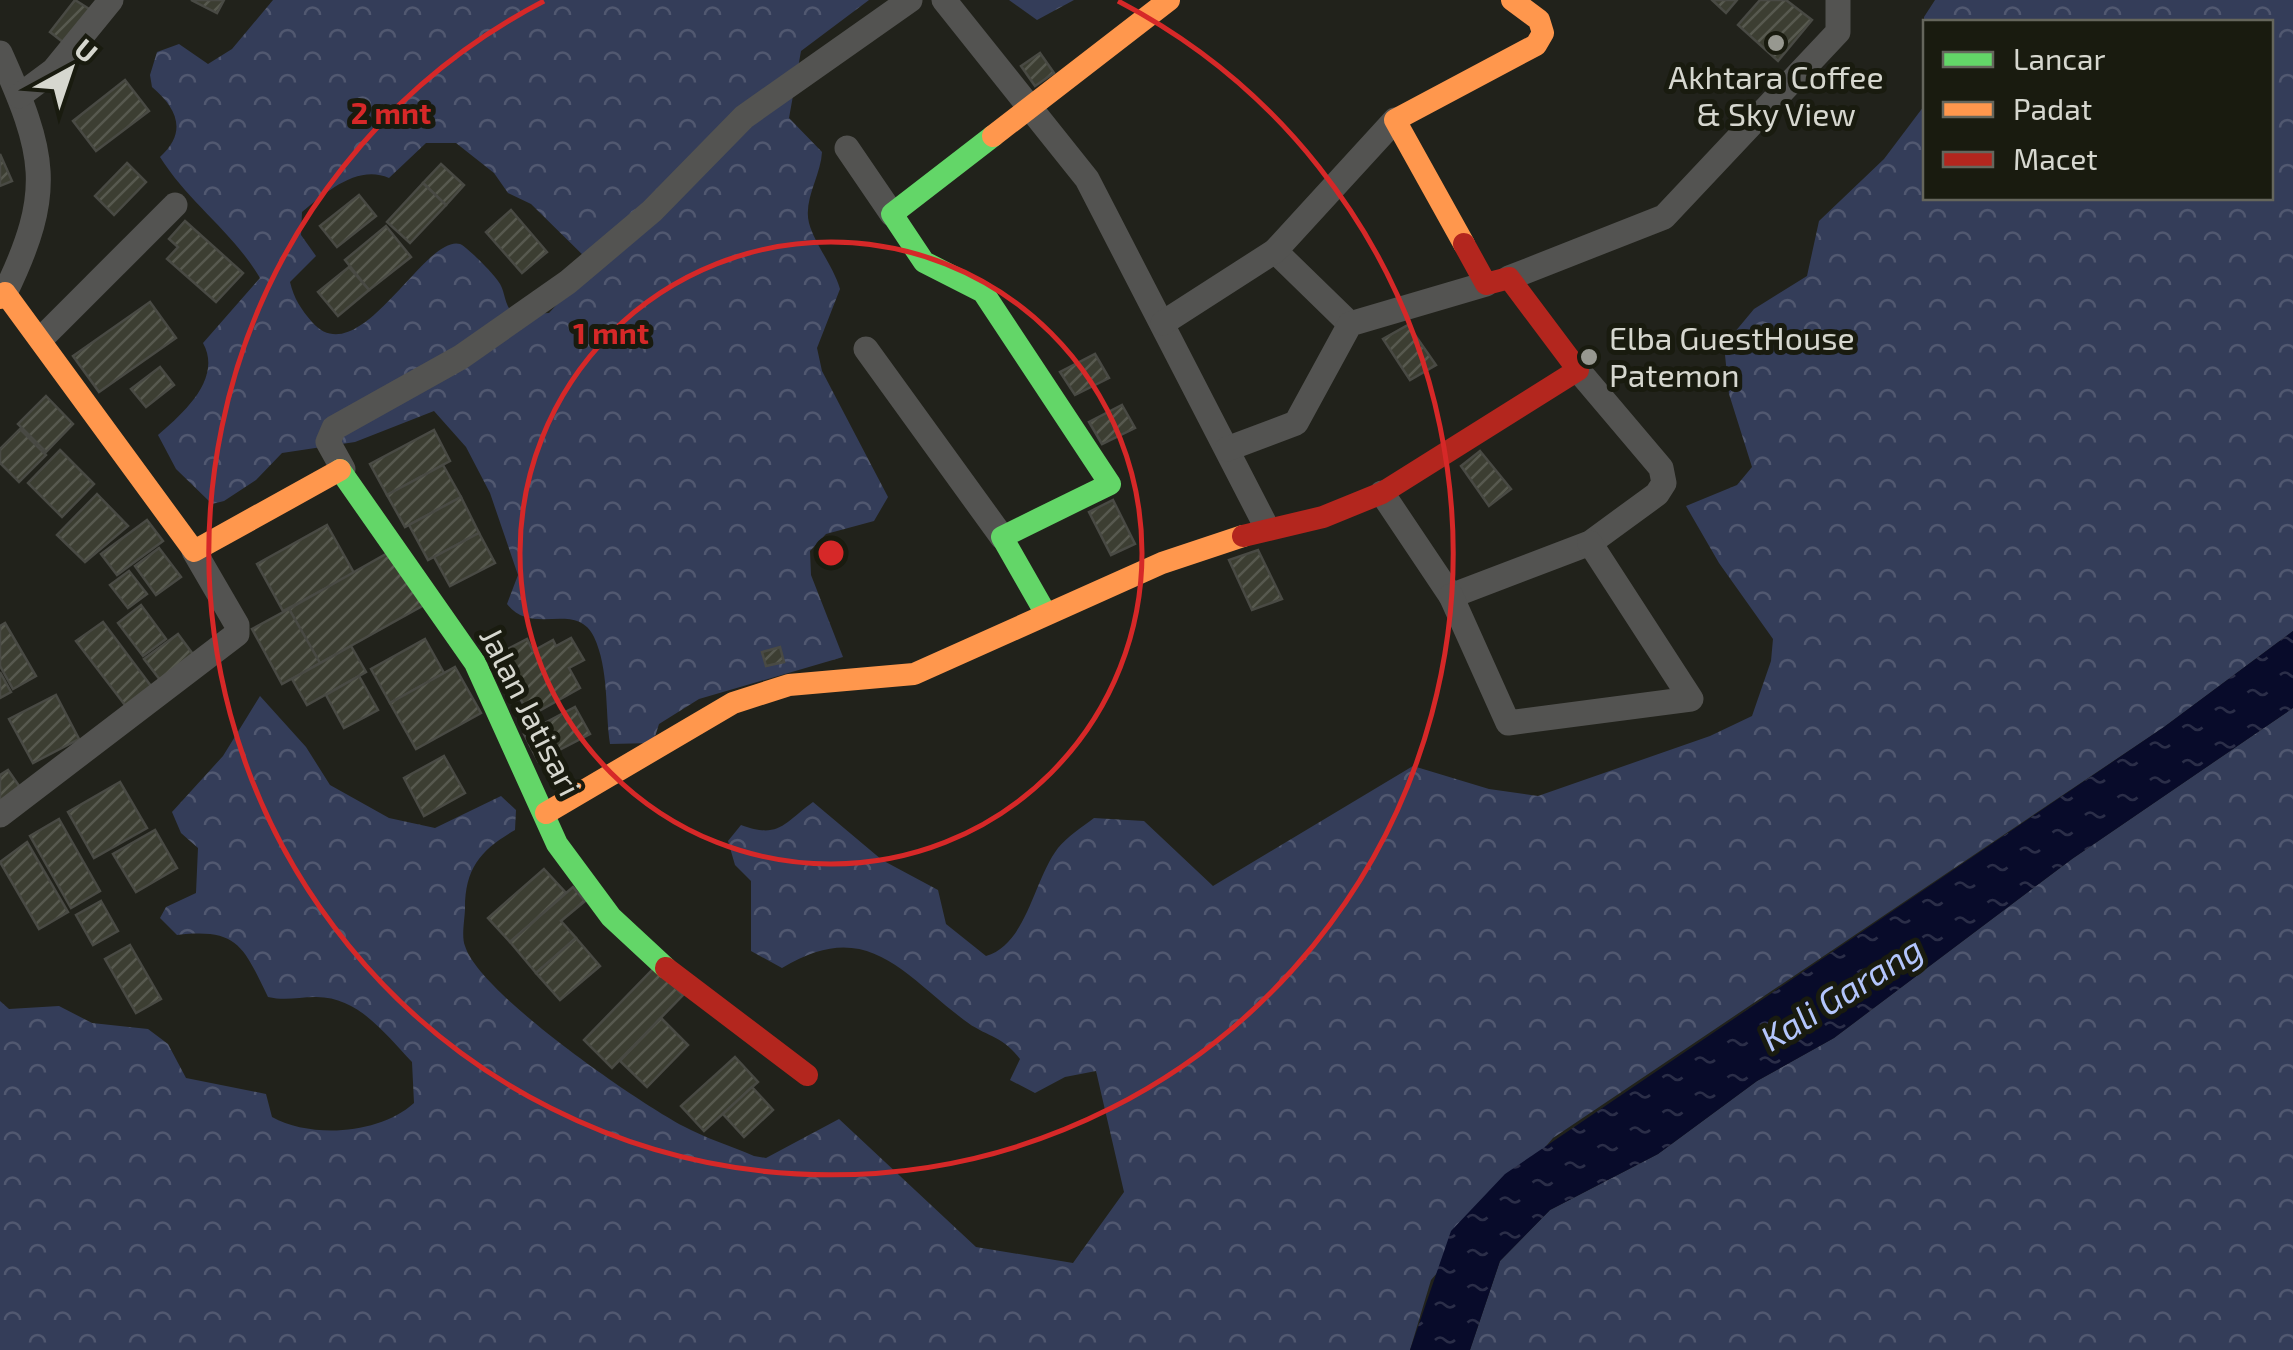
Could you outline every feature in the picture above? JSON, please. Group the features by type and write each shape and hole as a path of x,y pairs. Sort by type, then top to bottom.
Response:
{"street":[{"path":"19,96 54,70 112,0"},
{"path":"194,551 343,468 328,442 334,428 460,358 568,282 652,211 744,117 910,0"},
{"path":"944,0 1087,179 1268,528"},
{"path":"892,214 1169,0"},
{"path":"1163,324 1275,251 1395,120 1536,44 1543,32 1539,20 1512,0"},
{"path":"1227,449 1296,422 1350,324 1497,281 1664,217 1838,32 1838,0"},
{"path":"0,53 40,160 41,186 18,267 2,295 43,337 113,443 194,551 237,625 237,634 0,814"},
{"path":"1395,120 1497,281 1661,468 1664,483 1657,494 1590,542 1451,596"},
{"path":"848,148 924,262 983,292 1110,484 1002,536"},
{"path":"43,337 175,205"},
{"path":"1275,251 1350,324"},
{"path":"866,349 1002,536 1046,614"},
{"path":"546,813 733,702 788,686 914,674 1162,563 1268,528 1323,517 1382,494 1578,370"},
{"name":"Jalan Jatisari","path":"343,468 474,663 546,813 556,844 611,917 660,962 808,1075"},
{"path":"1382,494 1451,596 1508,723 1692,700 1590,542"}],"green space":[{"path":"273,0 869,0 801,51 789,118 822,152 810,196 809,223 840,289 817,348 822,371 888,497 874,521 826,534 810,551 811,575 843,657 699,699 659,724 653,743 610,744 604,676 594,637 576,621 529,618 507,604 518,575 490,493 466,447 434,411 355,442 282,453 256,480 224,501 212,504 176,469 158,435 188,406 204,382 208,356 203,343 260,278 160,157 174,138 176,120 168,103 152,87 150,75 157,52 179,44 208,64 232,49","holes":["426,143 456,143 494,173 508,193 531,204 593,265 549,313 514,315 501,285 480,261 460,244 445,247 370,318 350,331 330,334 312,322 298,303 290,282 316,256 301,235 302,212 354,177 389,178"]},
{"path":"1009,0 1074,0 1037,20"},
{"path":"1935,0 2293,0 2293,631 2164,727 1553,1138 1431,1280 1410,1350 0,1350 0,1001 9,1009 59,1006 92,1023 148,1029 168,1044 186,1078 266,1094 272,1117 288,1124 326,1130 365,1127 414,1103 412,1062 357,1010 330,998 268,997 236,944 213,935 177,935 160,918 166,907 196,893 198,848 181,833 172,812 223,756 260,696 306,747 330,785 389,818 435,828 501,796 516,810 515,830 493,844 472,870 466,894 465,946 499,991 597,1071 683,1126 754,1156 766,1158 839,1119 976,1247 1073,1263 1124,1192 1096,1071 1065,1077 1035,1093 1010,1080 1020,1059 1007,1045 972,1026 880,956 860,949 837,948 811,954 782,968 751,951 751,881 735,865 728,841 741,825 773,830 813,802 882,860 938,890 946,924 986,956 1011,939 1058,848 1094,818 1144,821 1213,886 1413,766 1489,789 1538,796 1710,736 1752,716 1771,661 1773,639 1719,563 1686,506 1737,485 1752,467 1729,394 1724,345 1754,309 1807,276 1819,221 1884,159 1923,107 1923,200 2273,200 2273,20 1924,17"},
{"path":"2293,708 2293,1350 1470,1350 1500,1261 1550,1210 1658,1154 1757,1081 1834,1038 2072,859"}],"water":[{"name":"Kali Garang","path":"2293,631 2293,708 2072,859 1834,1038 1757,1081 1658,1154 1550,1210 1500,1261 1470,1350 1410,1350 1451,1231 1505,1174 2164,727"}],"building":[{"path":"75,0 94,12 68,46 50,32"},
{"path":"191,0 224,0 217,13"},
{"path":"1712,0 1737,0 1726,13"},
{"name":"Akhtara Coffee & Sky View","path":"1760,0 1786,0 1812,20 1778,61 1738,25"},
{"path":"1040,53 1054,73 1035,86 1021,66"},
{"path":"125,80 149,111 96,151 73,121"},
{"path":"0,154 12,181 0,186"},
{"path":"127,163 146,182 114,215 95,196"},
{"path":"441,164 464,185 446,205 423,183"},
{"path":"423,183 446,205 410,243 387,222"},
{"path":"359,195 376,216 337,247 320,226"},
{"path":"511,210 547,252 522,273 486,232"},
{"path":"185,221 243,273 216,302 167,259 178,247 169,239"},
{"path":"386,226 411,257 369,290 345,260"},
{"path":"349,267 369,290 338,316 318,292"},
{"path":"150,302 176,338 99,392 73,356"},
{"path":"1408,325 1436,365 1410,380 1383,339"},
{"path":"1095,354 1109,378 1075,395 1060,372"},
{"path":"160,367 174,385 146,407 131,389"},
{"path":"46,396 73,424 46,452 18,424"},
{"path":"1122,405 1135,428 1102,444 1089,422"},
{"path":"20,429 46,455 19,482 0,463 0,449"},
{"path":"434,430 450,461 387,495 370,464"},
{"path":"60,450 94,484 62,517 28,483"},
{"path":"1480,451 1511,489 1489,506 1461,466"},
{"path":"443,465 461,497 405,527 387,495"},
{"path":"97,494 128,526 85,562 57,535"},
{"path":"461,497 479,533 428,560 409,525"},
{"path":"1113,500 1135,544 1111,555 1089,512"},
{"path":"147,520 163,541 117,575 101,554"},
{"path":"327,525 354,573 283,611 257,564"},
{"path":"479,533 495,563 450,586 434,557"},
{"path":"159,548 181,577 156,595 135,566"},
{"path":"393,550 424,605 320,663 289,609"},
{"path":"1258,550 1282,599 1252,610 1229,560"},
{"path":"129,571 147,594 128,608 110,585"},
{"path":"141,605 166,639 143,656 118,623"},
{"path":"289,609 320,663 282,684 252,629"},
{"path":"103,622 154,690 128,709 76,641"},
{"path":"5,623 36,676 13,689 0,666 0,626"},
{"path":"178,634 198,661 164,685 144,659"},
{"path":"571,638 584,660 569,668 580,688 530,716 503,668 512,663 506,650 527,639 533,651 553,640 556,646"},
{"path":"425,639 444,673 390,703 371,669"},
{"path":"351,646 366,672 307,705 292,679"},
{"path":"780,647 784,662 766,666 762,652"},
{"path":"455,667 481,713 416,749 390,703"},
{"path":"0,672 11,692 0,698"},
{"path":"359,676 378,710 344,728 326,695"},
{"path":"56,695 79,739 33,763 9,719"},
{"path":"575,707 590,734 538,761 524,734"},
{"path":"444,756 465,793 424,816 404,778"},
{"path":"8,770 24,793 0,809 0,775"},
{"path":"120,782 147,828 94,858 68,812"},
{"path":"59,819 100,891 71,908 30,836"},
{"path":"155,830 177,868 136,892 113,854"},
{"path":"27,842 68,912 39,929 0,862"},
{"path":"544,869 566,893 510,942 488,918"},
{"path":"573,887 585,901 561,921 576,938 536,973 510,942"},
{"path":"101,901 118,931 93,945 76,915"},
{"path":"576,938 600,966 560,1000 536,973"},
{"path":"130,945 161,999 136,1013 105,959"},
{"path":"654,968 683,995 612,1068 584,1040"},
{"path":"661,1018 688,1045 647,1087 620,1061"},
{"path":"735,1057 758,1082 704,1131 681,1106"},
{"path":"752,1087 773,1110 744,1137 723,1114"}],"traffic: fast":[{"path":"993,136 892,214 924,262 983,292 1110,484 1002,537 1046,614"},
{"path":"340,470 475,663 557,844 611,917 666,968"}],"traffic: slow":[{"path":"993,136 1169,0"},
{"path":"1464,244 1395,120 1536,45 1543,33 1539,20 1512,0"},
{"path":"0,298 5,293 194,551 340,470"},
{"path":"546,813 733,703 789,685 914,674 1162,563 1243,536"}],"traffic: jam":[{"path":"1243,536 1323,517 1382,493 1578,370 1509,278 1486,284 1464,244"},
{"path":"666,968 807,1075"}],"place":[{"name":"Akhtara Coffee & Sky View","path":"1776,43"},
{"name":"Elba GuestHouse Patemon","path":"1589,357"}]}
